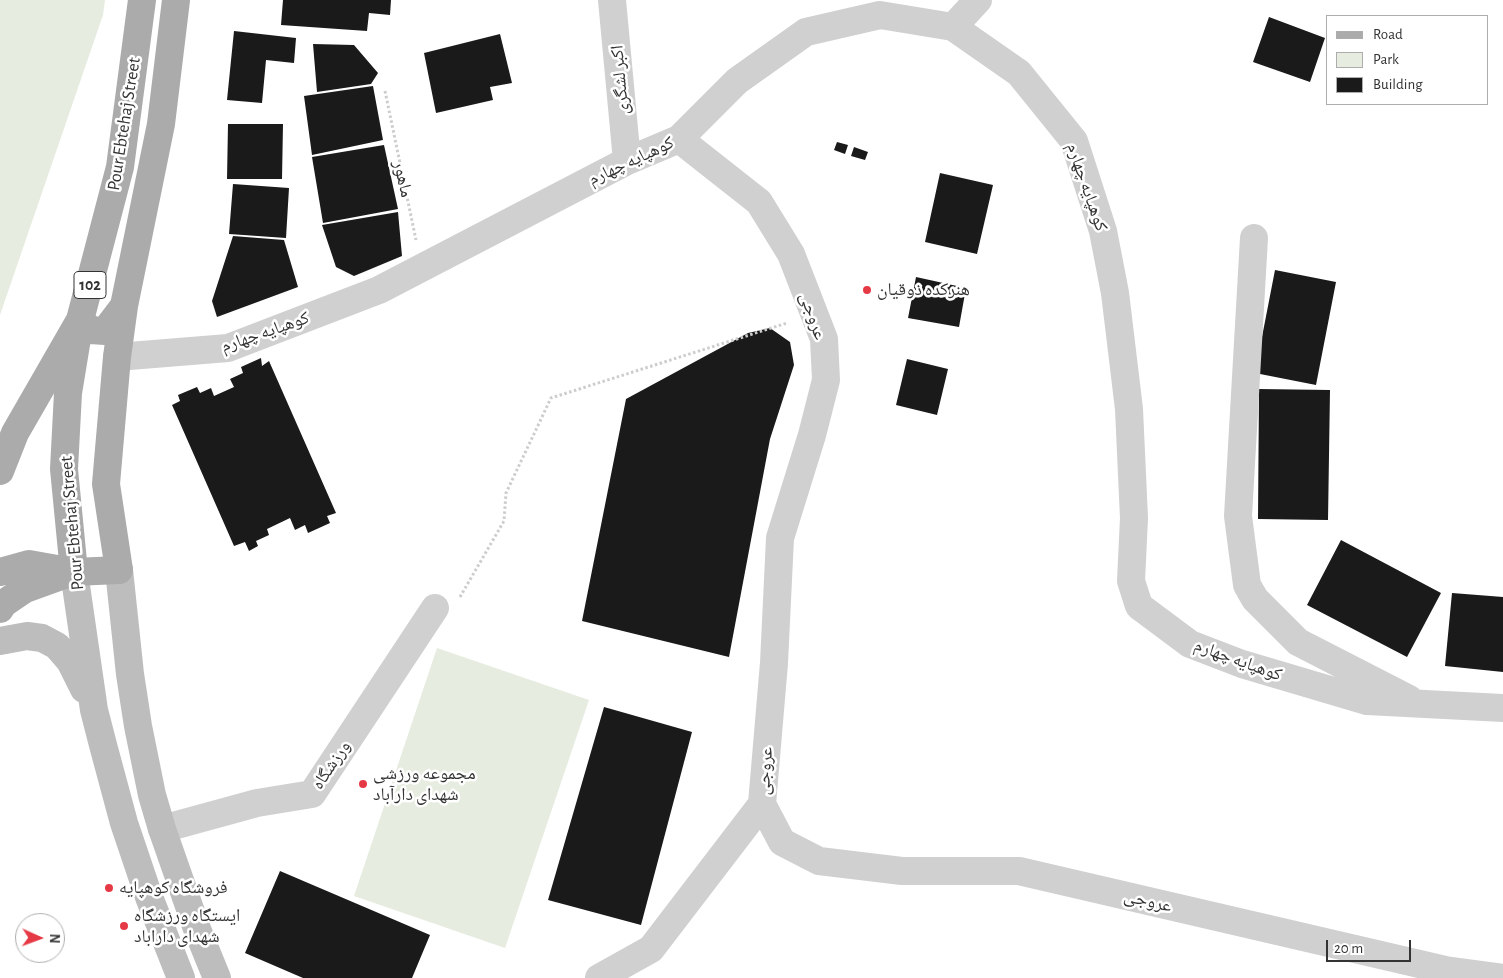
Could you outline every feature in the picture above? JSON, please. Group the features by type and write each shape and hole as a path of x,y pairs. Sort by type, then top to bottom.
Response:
{"main road":[{"name":"Pour Ebtehaj Street","path":"142,0 120,167 80,320 68,393 64,469 74,572 94,710 124,823 149,897 180,978"},
{"name":"Pour Ebtehaj Street","path":"176,0 161,124 124,306 117,357 106,484 130,674 152,795 197,929 217,978"},
{"path":"0,471 15,433 80,320 91,330 105,331 124,306"},
{"path":"0,572 29,564 74,572 118,570"},
{"path":"0,608 25,589 74,572"},
{"path":"0,641 27,636 42,638 57,646 70,660 94,710"}],"street":[{"name":"اکبر لشگری","path":"612,0 627,161"},
{"path":"953,27 978,0"},
{"name":"کوهپایه چهارم","path":"117,357 228,348 379,290 627,161 679,139 737,81 806,32 880,15 953,27 1019,73 1074,141 1103,231 1115,293 1129,409 1134,518 1131,580 1139,606 1190,644 1242,664 1367,701 1503,708"},
{"name":"عروجی","path":"679,139 759,202 791,254 824,339 826,380 812,435 780,538 774,662 762,804 782,842 819,861 902,871 1019,871 1445,970 1503,978"},
{"path":"1254,238 1238,516 1247,585 1255,599 1298,642 1418,703"},
{"name":"ورزشگاه","path":"162,829 257,803 312,794 435,608"},
{"path":"599,978 651,949 762,804"}],"path":[{"name":"ماهور","path":"385,91 422,267"},
{"path":"435,608 458,601 504,521 506,492 551,398 814,314"}],"green space":[{"path":"0,0 105,0 103,15 0,315"},
{"path":"437,648 589,700 505,948 354,896"}],"building":[{"path":"283,0 391,0 390,15 369,13 367,31 281,25"},
{"path":"1269,17 1325,38 1310,82 1253,62"},
{"path":"234,31 296,38 294,63 266,60 262,103 227,100"},
{"path":"500,34 512,83 490,87 493,100 436,113 424,53"},
{"path":"313,44 354,45 378,73 371,84 317,92"},
{"path":"373,86 383,140 312,155 304,96"},
{"path":"228,124 283,124 282,179 227,179"},
{"path":"837,142 848,145 845,154 834,150"},
{"path":"384,145 398,209 323,223 312,157"},
{"path":"854,147 868,152 865,160 851,156"},
{"path":"940,173 993,185 977,254 925,242"},
{"path":"233,184 289,188 286,238 229,234"},
{"path":"398,212 402,256 354,276 336,267 322,225"},
{"path":"233,236 284,240 298,287 217,317 212,301"},
{"path":"1275,270 1336,282 1316,385 1255,373"},
{"path":"916,277 966,288 959,327 908,318"},
{"path":"770,328 790,342 794,365 770,439 729,657 582,621 626,399 748,333"},
{"path":"261,358 262,366 269,361 336,513 327,516 330,523 308,533 305,525 295,530 290,518 267,529 269,535 256,541 258,546 249,551 245,542 234,546 172,405 180,401 178,395 197,387 200,393 211,388 214,396 234,387 230,379 243,373 241,367"},
{"path":"907,359 948,369 937,415 896,405"},
{"path":"1259,389 1330,390 1328,520 1258,519"},
{"path":"1341,540 1441,593 1407,657 1307,605"},
{"path":"1452,593 1503,597 1503,672 1445,666"},
{"path":"604,707 692,732 641,925 548,900"},
{"path":"280,871 430,935 412,978 303,978 245,953"}],"place":[{"name":"هنرکده ذوقیان","path":"867,290"},
{"name":"مجموعه ورزشی شهدای دارآباد","path":"363,784"},
{"name":"فروشگاه کوهپایه","path":"109,888"},
{"name":"ایستگاه ورزشگاه شهدای داراباد","path":"124,926"}]}
